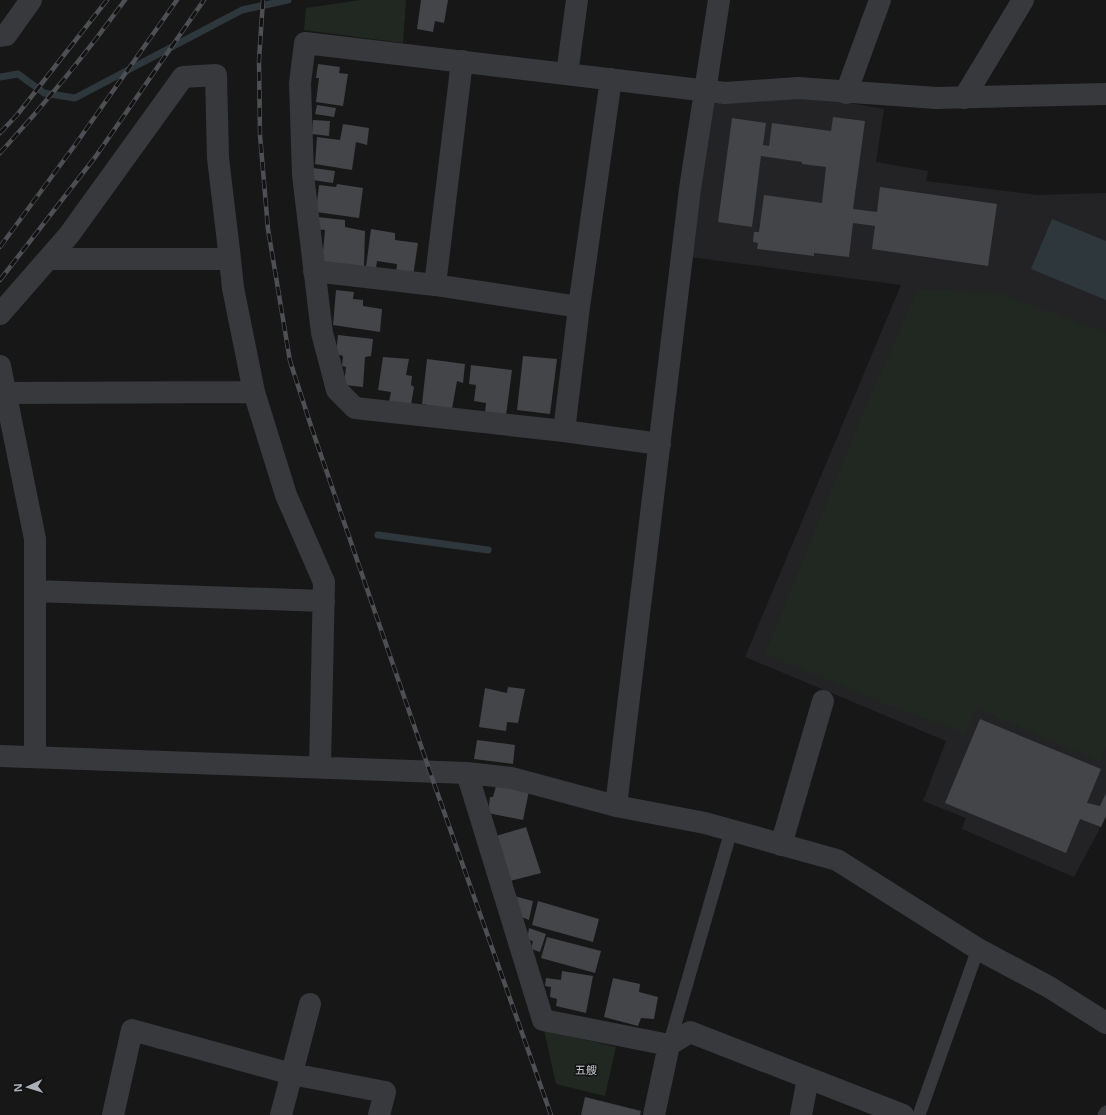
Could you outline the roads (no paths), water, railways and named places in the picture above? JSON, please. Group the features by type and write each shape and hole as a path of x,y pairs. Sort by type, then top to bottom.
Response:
{"street":[{"path":"0,36 6,35 30,0"},
{"path":"568,74 577,0"},
{"path":"616,806 690,189 719,0"},
{"path":"846,93 880,0"},
{"path":"964,98 1023,0"},
{"path":"660,444 564,431 355,408 337,390 322,332 303,175 300,84 305,43 725,93 798,88 846,93 936,98 1106,94"},
{"path":"435,285 462,62"},
{"path":"0,314 69,234 183,77 216,75 218,158 233,288 254,392 286,495 324,582 320,767"},
{"path":"564,431 579,307 611,79"},
{"path":"48,259 230,259"},
{"path":"314,271 435,285 579,307"},
{"path":"0,366 35,539 35,757"},
{"path":"5,393 254,392"},
{"path":"35,590 324,601"},
{"path":"782,845 823,701"},
{"path":"0,756 467,773 512,778 616,806 705,824 837,860 978,949 1049,987 1106,1023"},
{"path":"467,773 543,1020 669,1045 690,1032 903,1115"},
{"path":"281,1115 310,1004"},
{"path":"113,1115 132,1030 292,1074 385,1092 379,1115"},
{"path":"654,1115 669,1045"},
{"path":"801,1115 808,1078"}],"lane":[{"path":"669,1045 731,831"},
{"path":"919,1115 978,949"}],"waterway":[{"path":"0,77 18,74 44,93 75,98 242,10 288,0"},
{"path":"378,535 488,550"}],"railway":[{"path":"0,133 17,115 107,0"},
{"path":"0,153 64,79 125,0"},
{"path":"0,247 75,145 177,0"},
{"path":"0,280 96,156 204,0"},
{"path":"263,0 259,60 260,135 268,229 290,361 430,772 551,1115"}],"district":[{"name":"五艘","path":"586,1069"}]}
